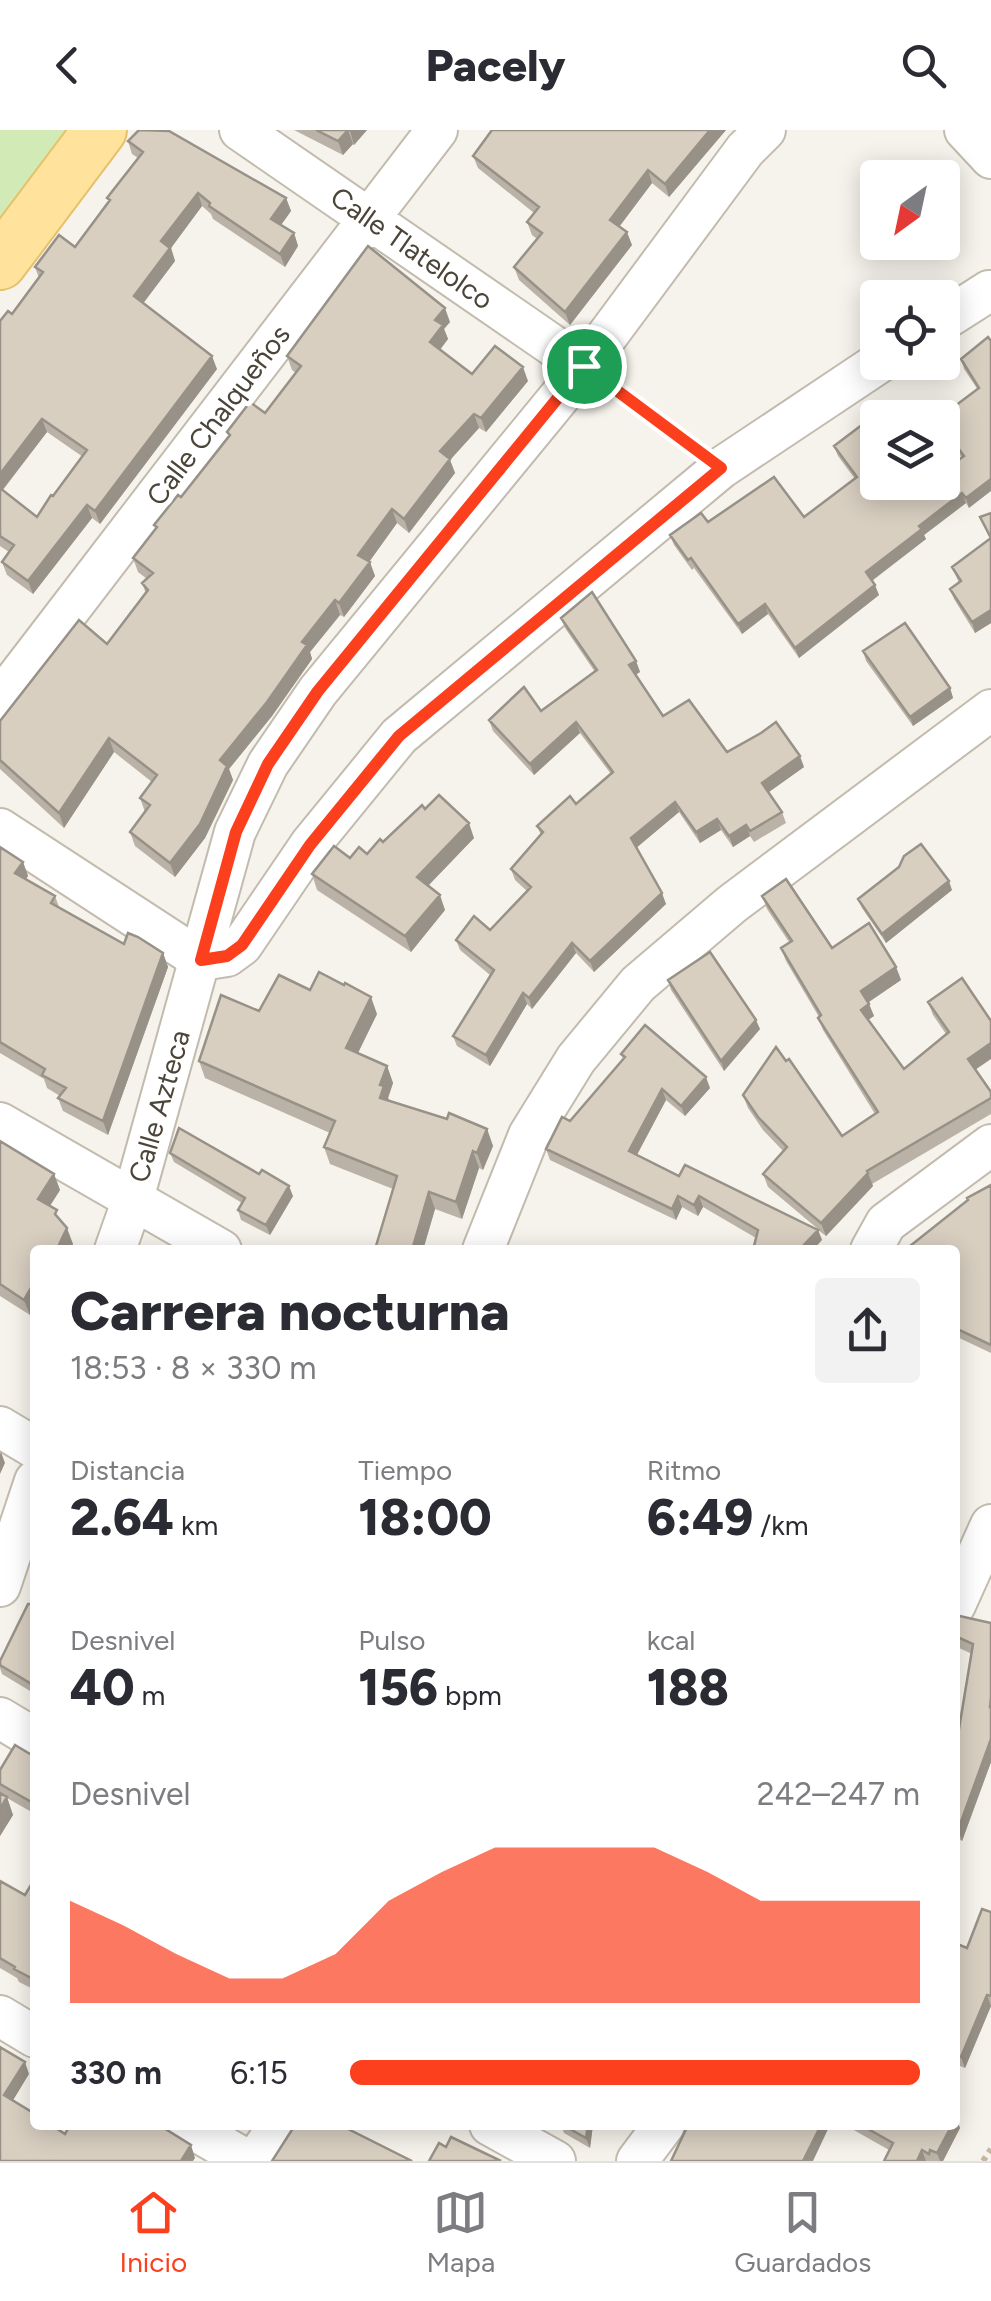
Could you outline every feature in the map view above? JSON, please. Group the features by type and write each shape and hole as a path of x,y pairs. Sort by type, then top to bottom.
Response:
{"main road":[{"path":"0,263 100,130"}],"street":[{"name":"Calle Tlatelolco","path":"240,130 584,366"},
{"name":"Calle Chalqueños","path":"0,700 437,130"},
{"name":"Calle Azteca","path":"117,1245 236,832 268,764 318,691 584,366 764,130"},
{"path":"964,130 991,158"},
{"path":"960,310 989,291"},
{"path":"0,829 201,960 227,956 242,945 310,845 399,736 721,468 860,375"},
{"path":"485,1245 529,1136 576,1059 638,984 732,904 991,710"},
{"path":"0,1123 212,1245"},
{"path":"874,1245 886,1223 991,1144"},
{"path":"0,1427 30,1445"},
{"path":"0,1586 30,1496"},
{"path":"960,1594 991,1525"},
{"path":"0,1718 30,1735"},
{"path":"0,2016 30,2034"},
{"path":"195,2130 252,2161 275,2130"},
{"path":"499,2130 555,2161"}],"path":[{"path":"584,366 721,468"},
{"path":"983,2161 991,2149"}],"green space":[{"path":"0,130 76,130 0,230"}],"building":[{"path":"139,130 169,131 286,198 271,219 294,233 280,254 209,206 198,193 161,241 170,248 134,296 212,356 95,511 87,505 28,581 2,562 14,545 0,536 0,488 37,517 87,450 42,419 0,474 0,321 8,311 12,314 43,272 35,267 59,235 75,247 110,200 107,198 143,152 128,141"},
{"path":"316,130 348,130 338,141"},
{"path":"492,130 710,130 665,184 648,170 610,220 627,232 565,312 514,267 542,233 527,222 539,207 473,156"},
{"path":"368,246 445,308 435,320 443,325 430,342 472,374 495,346 523,367 481,418 474,414 440,451 450,459 404,519 392,509 358,555 370,562 302,642 307,645 220,760 227,766 200,824 170,863 130,832 150,805 140,798 157,775 109,738 59,813 0,760 0,721 79,620 107,644 148,590 142,583 153,573 133,558 157,527 154,525 230,435 227,432 250,402 265,413 301,366 287,356"},
{"path":"988,337 991,341 991,479 966,498 960,495 960,459 964,456 960,451 960,402 979,388 961,359"},
{"path":"860,426 860,500 953,500 866,572 875,585 795,648 765,604 738,624 670,535 701,513 708,522 774,477 804,517 857,477 834,446"},
{"path":"991,513 991,538 980,517"},
{"path":"991,538 991,610 972,622 950,589 961,581 952,567"},
{"path":"592,592 636,661 629,665 663,716 689,700 727,752 776,722 800,756 762,783 782,812 750,831 746,825 729,836 717,819 696,832 675,802 631,838 662,893 590,961 572,943 529,998 523,993 486,1055 453,1036 494,970 456,940 474,916 490,930 531,887 511,869 543,832 537,826 570,796 576,804 613,772 576,722 530,764 489,720 524,687 541,711 597,670 561,618"},
{"path":"905,623 950,688 910,717 863,651"},
{"path":"439,795 469,823 417,877 440,895 405,936 312,874 334,846 350,858 359,847 367,854 380,839 383,842 422,805 425,809"},
{"path":"921,844 949,881 882,934 858,899"},
{"path":"0,847 23,862 15,873 55,896 51,903 124,944 128,933 163,953 103,1121 58,1098 66,1088 42,1075 45,1069 0,1042"},
{"path":"786,879 832,948 869,923 896,967 861,991 869,1004 861,1010 904,1069 949,1032 928,1002 962,978 991,1021 991,1043 968,1059 991,1092 991,1098 867,1171 821,1223 763,1174 787,1147 743,1095 776,1047 786,1061 789,1059 842,1136 878,1112 818,1018 821,1015 781,948 792,941 762,896"},
{"path":"710,952 756,1020 721,1061 668,980"},
{"path":"319,972 371,997 346,1048 387,1066 380,1098 447,1119 449,1113 487,1129 477,1153 473,1151 456,1202 429,1192 413,1245 376,1245 397,1176 324,1147 335,1121 199,1061 221,995 259,1011 279,975 310,990"},
{"path":"645,1025 706,1077 681,1106 662,1089 629,1151 679,1176 685,1165 818,1230 804,1245 754,1245 758,1230 699,1196 694,1205 678,1196 672,1209 546,1149 562,1117 570,1121 625,1057 621,1054"},
{"path":"179,1128 259,1174 262,1170 289,1186 266,1225 238,1210 245,1198 170,1153"},
{"path":"0,1141 54,1174 38,1199 57,1210 55,1214 67,1228 59,1245 30,1245 30,1290 24,1300 0,1284"},
{"path":"991,1185 991,1345 960,1330 960,1245 911,1245 967,1198"},
{"path":"30,1604 30,1683 0,1665"},
{"path":"960,1616 991,1623 991,1739 960,1824 960,1723 973,1644 960,1638"},
{"path":"15,1745 30,1754 30,1801 0,1784 0,1770"},
{"path":"0,1881 25,1895 30,1886 30,1977 0,1958"},
{"path":"982,1909 991,1912 991,1996 987,1995 961,2057 960,1945 967,1948"},
{"path":"0,2047 25,2062 4,2095 30,2111 30,2130 59,2130 65,2134 67,2130 167,2130 191,2145 181,2161 0,2161"},
{"path":"292,2130 350,2130 412,2161 272,2161"},
{"path":"686,2130 818,2130 803,2161 671,2161"},
{"path":"870,2130 949,2130 937,2153 922,2150 917,2161 884,2161 893,2143"},
{"path":"451,2137 501,2161 429,2161 439,2143 446,2147"}],"route":[{"path":"584,366 721,468 399,736 310,845 242,945 227,956 201,960 236,832 268,764 318,691 584,366"}]}
